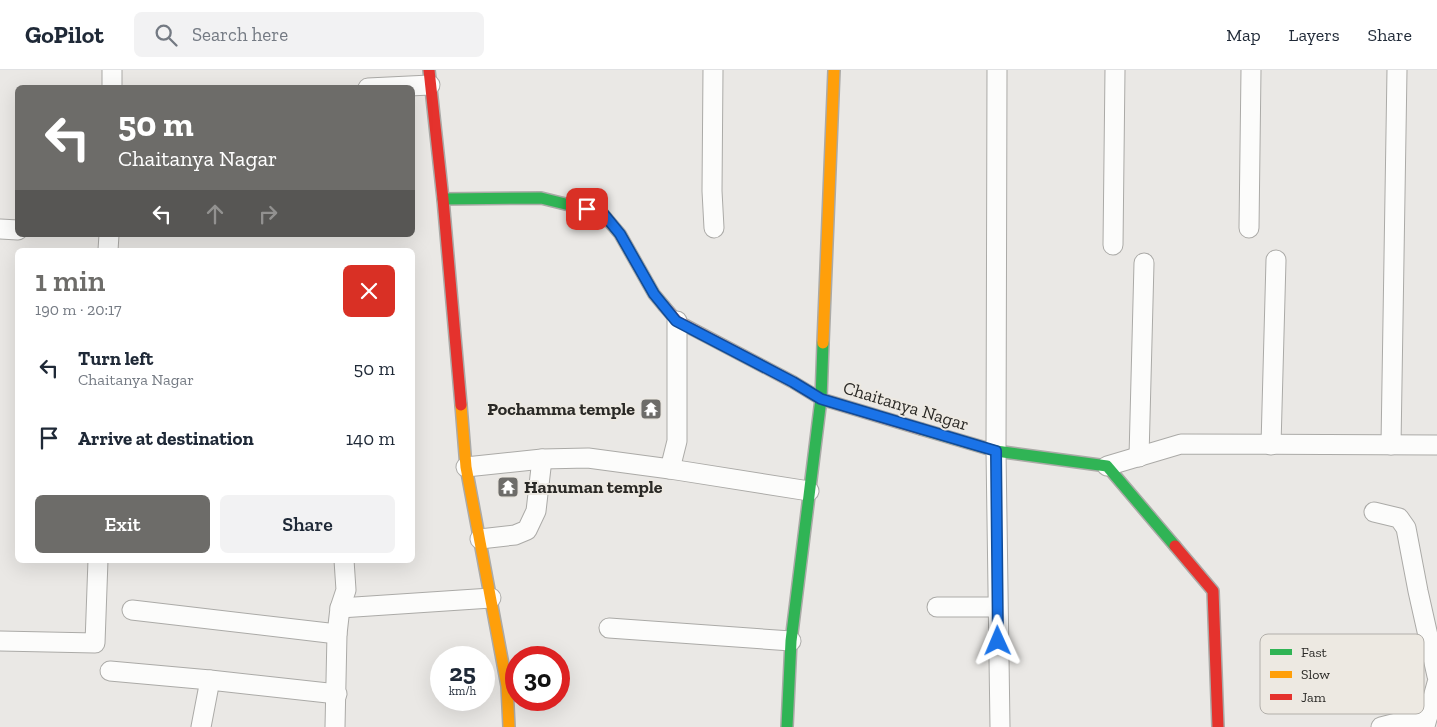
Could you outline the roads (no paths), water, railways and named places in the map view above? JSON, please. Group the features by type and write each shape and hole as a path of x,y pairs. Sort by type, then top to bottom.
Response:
{"street":[{"path":"112,70 112,85"},
{"path":"713,70 712,192 714,228"},
{"path":"787,727 791,641 821,399 834,70"},
{"path":"997,70 996,451 1000,727"},
{"path":"1113,245 1115,70"},
{"path":"1249,228 1251,70"},
{"path":"1391,445 1396,70"},
{"path":"387,85 430,78 443,199 466,467 506,686 509,727"},
{"name":"Chaitanya Nagar","path":"443,199 541,198 602,212 620,234 654,294 676,321 793,382 821,399 996,451 1107,466"},
{"path":"0,229 15,230"},
{"path":"1272,445 1276,260"},
{"path":"1139,457 1144,263"},
{"path":"670,469 677,442 676,321"},
{"path":"1218,727 1213,591 1107,466 1181,444 1437,445"},
{"path":"466,467 542,459 588,458 809,491"},
{"path":"480,539 515,534 526,530 536,511 542,459"},
{"path":"1374,512 1400,518 1406,528 1437,676"},
{"path":"0,641 95,643 98,563"},
{"path":"335,727 337,634 340,608 346,590 344,563"},
{"path":"340,608 491,598"},
{"path":"937,607 997,607"},
{"path":"132,610 337,634"},
{"path":"609,628 791,641"},
{"path":"110,671 337,694"},
{"path":"201,727 210,680"},
{"path":"1381,727 1426,721 1437,684"}],"place":[{"name":"Pochamma temple","path":"651,409"},
{"name":"Hanuman temple","path":"508,487"}]}
